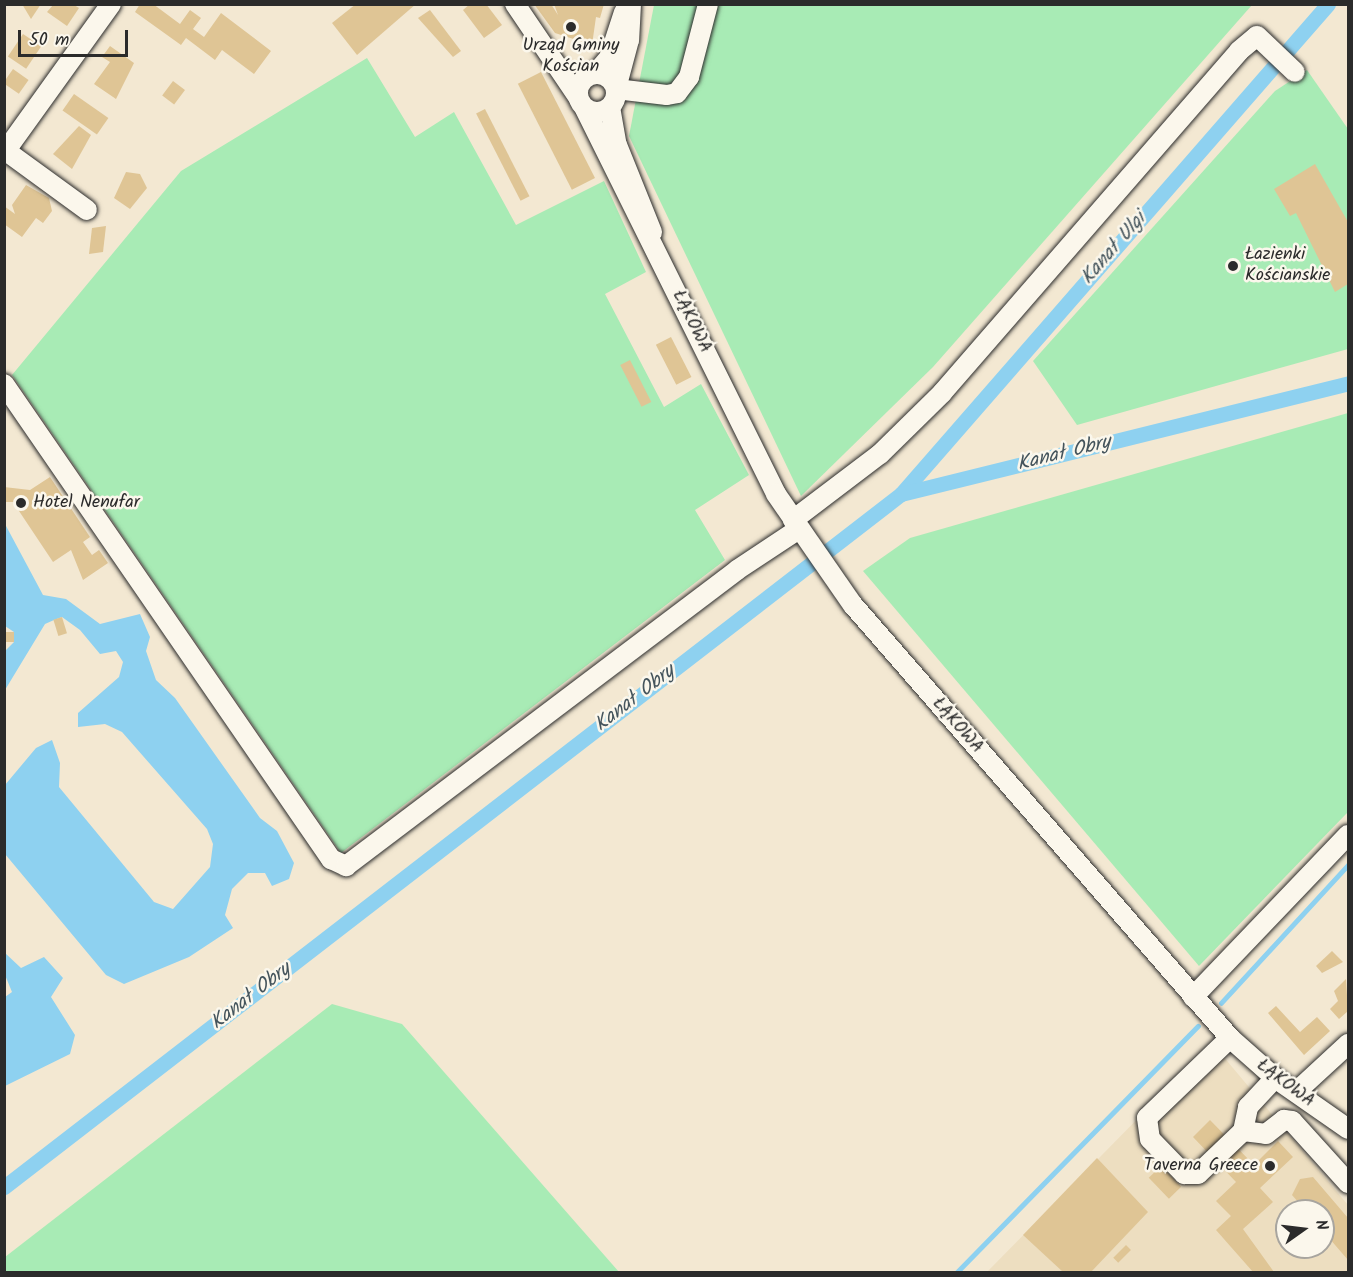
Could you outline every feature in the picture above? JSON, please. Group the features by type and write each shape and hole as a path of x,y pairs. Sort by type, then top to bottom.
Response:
{"street":[{"path":"87,210 5,152 111,4"},
{"name":"ŁĄKOWA","path":"515,4 558,65 581,103 798,528 837,584 1230,1038 1275,1078 1348,1129"},
{"path":"627,4 609,58 579,84 581,103 598,113 613,98 629,40 631,4"},
{"path":"613,98 676,93 689,77 708,4"},
{"path":"4,384 331,859 346,866 737,570 798,528 942,393 1263,43 1291,70"},
{"path":"558,65 609,77 613,98"},
{"name":"ŁĄKOWA","path":"613,98 617,145 645,204 657,252"},
{"path":"1193,997 1348,835"},
{"path":"1230,1038 1147,1118 1150,1139 1184,1174 1198,1174 1243,1131 1248,1107 1275,1078"},
{"path":"1296,1092 1348,1044"},
{"name":"ŁĄKOWA","path":"1243,1131 1266,1134 1284,1120 1292,1121 1348,1183"}],"shaded area":[{"path":"1212,1043 1348,1205 1348,1272 987,1272"}],"green space":[{"path":"654,5 1252,5 933,367 801,496 629,136"},
{"path":"367,58 415,137 454,112 516,225 604,181 646,272 605,294 664,407 701,384 749,475 695,510 725,560 341,853 12,375 181,171"},
{"name":"Łazienki Kościanskie","path":"1307,70 1348,129 1348,349 1077,425 1033,361 1275,91"},
{"path":"1348,413 1348,812 1199,966 863,571 910,538"},
{"path":"332,1004 402,1024 619,1272 5,1272 5,1257"}],"water":[{"path":"5,524 43,595 66,599 100,624 140,614 150,637 146,651 156,680 175,698 260,818 277,831 294,863 289,879 272,886 265,873 248,873 232,889 225,915 233,928 189,957 124,984 106,975 5,854 5,785 36,748 52,740 60,763 59,787 154,902 173,909 210,867 213,844 207,829 122,732 105,724 78,727 78,713 119,677 123,662 116,651 100,654 80,630 62,617 45,624 5,690 5,651 14,642 14,632 5,626"},
{"path":"4,952 21,968 44,957 63,978 51,997 75,1035 70,1054 5,1086 5,997 12,992 5,975"}],"building":[{"path":"22,4 41,4 31,19"},
{"path":"140,4 153,4 180,24 190,10 201,18 193,29 204,37 221,13 271,51 254,74 222,50 215,60 186,38 181,45 135,12"},
{"path":"356,4 416,4 357,55 332,23"},
{"path":"470,4 486,4 502,25 484,38 463,10"},
{"name":"Urząd Gminy Kościan","path":"534,4 551,4 558,15 554,4 604,4 600,18 596,17 592,45 555,33"},
{"path":"53,5 74,5 79,8 67,26 47,12"},
{"path":"430,10 461,51 453,57 418,18"},
{"path":"23,34 41,46 26,69 8,56"},
{"path":"110,46 134,63 116,99 94,84 110,62 102,57"},
{"path":"13,69 29,80 19,94 4,83"},
{"path":"541,72 595,178 572,190 518,84"},
{"path":"173,81 185,90 174,104 162,95"},
{"path":"74,94 108,118 97,134 63,110"},
{"path":"485,109 529,196 521,201 476,114"},
{"path":"79,126 91,135 72,169 53,154"},
{"path":"1315,164 1348,222 1348,284 1335,292 1296,213 1290,216 1274,189"},
{"path":"126,172 140,174 147,188 130,209 114,198"},
{"path":"26,185 49,198 52,211 43,223 36,218 22,237 4,224 4,206 15,214 12,205"},
{"path":"106,226 103,252 89,254 92,228"},
{"path":"671,337 691,377 676,385 656,345"},
{"path":"630,360 651,402 642,407 620,365"},
{"path":"50,477 90,537 83,542 92,555 99,550 108,563 83,580 71,550 53,562 13,502 4,502 4,487 30,490"},
{"path":"62,617 67,633 58,636 53,620"},
{"path":"4,632 14,632 14,642 4,642"},
{"path":"1332,951 1343,962 1322,973 1316,966"},
{"path":"1346,979 1348,1011 1339,1019 1330,1009 1338,1001 1334,991"},
{"path":"1276,1006 1300,1032 1317,1017 1330,1031 1304,1055 1268,1013"},
{"path":"1210,1120 1254,1165 1278,1141 1293,1157 1260,1188 1273,1202 1243,1229 1274,1272 1253,1272 1216,1230 1231,1216 1216,1201 1236,1182 1193,1137"},
{"path":"1097,1158 1148,1212 1091,1272 1063,1272 1023,1235"},
{"path":"1161,1166 1181,1187 1169,1199 1149,1178"},
{"path":"1313,1177 1332,1199 1296,1199 1292,1195 1300,1179"},
{"path":"1335,1203 1348,1218 1348,1260 1335,1245"},
{"path":"1126,1245 1131,1250 1118,1263 1113,1258"}],"waterway":[{"name":"Kanał Ulgi","path":"901,494 1328,4"},
{"name":"Kanał Obry","path":"4,1187 901,494 1348,383"},
{"path":"1221,1003 1348,865"},
{"path":"957,1272 1198,1026"}],"place":[{"name":"Urząd Gminy Kościan","path":"571,27"},
{"name":"Łazienki Kościanskie","path":"1233,266"},
{"name":"Hotel Nenufar","path":"21,503"},
{"name":"Taverna Greece","path":"1270,1166"}]}
